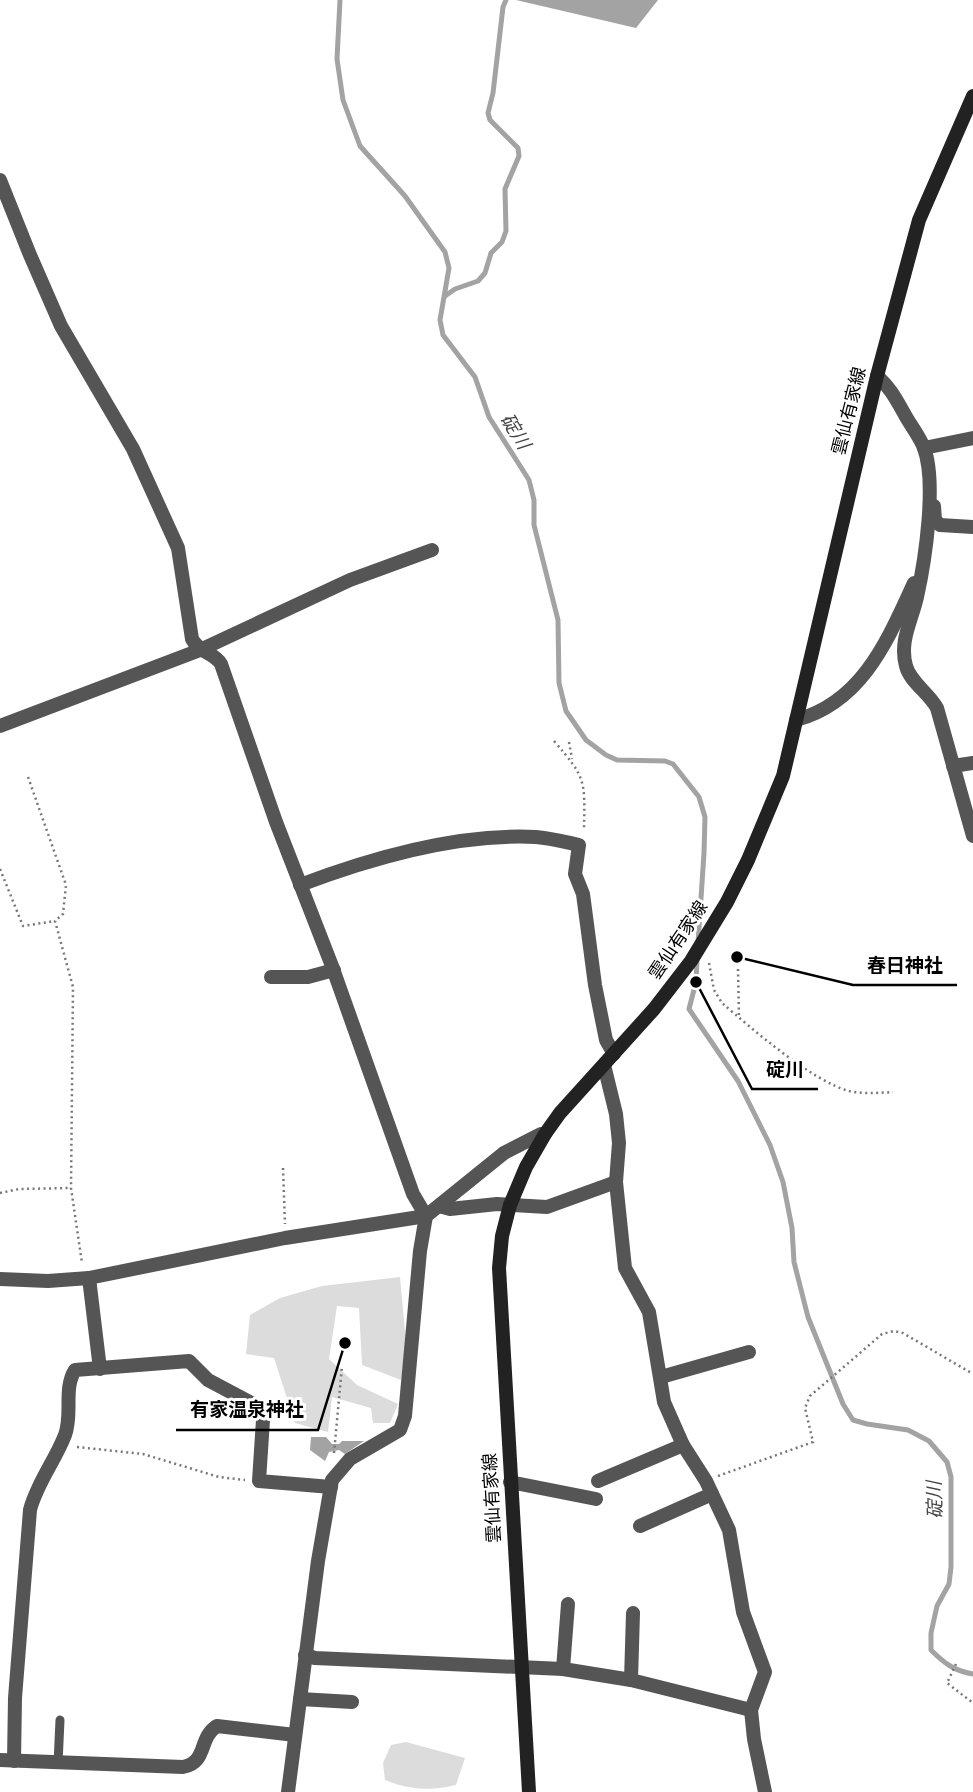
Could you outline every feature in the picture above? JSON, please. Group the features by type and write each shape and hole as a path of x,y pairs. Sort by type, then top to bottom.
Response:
{"main road":[{"name":"雲仙有家線","path":"529,1792 499,1268 502,1236 510,1205 526,1167 545,1134 654,1009 691,961 727,902 753,848 783,776 877,376 919,220 973,96"}],"street":[{"path":"0,180 61,326 133,449 178,548 192,639 200,650 214,656 221,664 299,886 334,970 413,1194 426,1216 420,1251 405,1416 400,1430 350,1459 332,1480 305,1655 288,1792"},
{"path":"877,376 894,394 924,448 929,473 923,562 917,599 905,634 906,667 910,676 937,708 973,836"},
{"path":"924,448 973,438"},
{"path":"928,494 933,496 937,523 943,526 973,527"},
{"path":"0,726 200,650 350,580 432,550"},
{"path":"796,720 809,717 829,705 855,685 872,666 888,642 923,562"},
{"path":"953,766 973,763"},
{"path":"299,886 344,868 449,844 534,837 579,845 575,874 583,894 616,1114 619,1143 616,1182 625,1268 649,1312 664,1402 729,1530 743,1612 765,1672 751,1710 765,1792"},
{"path":"271,977 308,977 334,970"},
{"path":"0,1279 48,1281 89,1278 285,1238 426,1216 504,1153 545,1134"},
{"path":"439,1206 450,1209 497,1204 547,1207 616,1182"},
{"path":"89,1278 100,1369"},
{"path":"661,1377 749,1352"},
{"path":"295,1735 217,1726 207,1735 197,1761 183,1767 7,1760 15,1698 30,1510 65,1436 70,1378 75,1370 158,1361 189,1361 208,1380 257,1406 263,1420 259,1481 331,1487"},
{"path":"598,1481 684,1445"},
{"path":"510,1482 596,1499"},
{"path":"640,1526 709,1487"},
{"path":"563,1669 568,1604"},
{"path":"631,1680 633,1613"},
{"path":"305,1655 315,1658 563,1669 631,1680 751,1710"},
{"path":"300,1699 352,1702"}],"lane":[{"path":"58,1764 60,1720"}],"path":[{"path":"554,741 572,760 582,778 584,832 579,845"},
{"path":"569,742 572,760"},
{"path":"0,869 23,926 55,920 63,914 66,885 28,777"},
{"path":"55,920 73,987 71,1188 80,1252 89,1278"},
{"path":"708,961 714,990 722,1003 807,1069 840,1088 864,1093 893,1093"},
{"path":"737,969 739,1018"},
{"path":"283,1168 285,1238"},
{"path":"0,1194 19,1189 71,1188"},
{"path":"709,1487 813,1442 804,1408 810,1396 882,1334 894,1331 902,1333 973,1374"},
{"path":"334,1452 342,1366"},
{"path":"60,1443 143,1454 219,1478 259,1481"},
{"path":"956,1664 947,1683 973,1703"}],"shaded area":[{"path":"516,0 658,0 636,28"},
{"path":"400,1277 406,1342 401,1380 362,1365 359,1308 337,1306 329,1359 357,1385 398,1404 390,1423 373,1423 371,1408 332,1397 328,1432 295,1423 274,1358 246,1354 250,1315 280,1298 322,1286"},
{"path":"311,1437 326,1437 332,1444 364,1441 345,1454 339,1450 329,1452 325,1461 310,1450"},
{"path":"406,1742 465,1758 456,1785 420,1788 385,1780 383,1763 391,1745"}],"waterway":[{"name":"碇川","path":"340,0 337,59 343,100 360,146 405,196 445,252 449,268 440,320 443,335 475,377 489,417 529,480 534,500 534,525 558,620 559,683 566,711 586,740 606,755 617,760 665,761 673,764 699,797 705,817 698,943"},
{"path":"445,296 455,289 478,281 485,273 491,253 502,242 506,231 505,189 519,156 518,148 490,120 488,113 506,0"},
{"name":"碇川","path":"697,959 696,982 689,1009 738,1081 770,1145 783,1182 792,1228 794,1262 808,1317 843,1404 853,1420 908,1430 929,1441 947,1462 951,1477 951,1567 949,1584 937,1606 931,1633 931,1650 950,1666 973,1674"}],"place":[{"name":"春日神社","path":"737,957"},
{"name":"碇川","path":"696,982"},
{"name":"有家温泉神社","path":"345,1343"}]}
